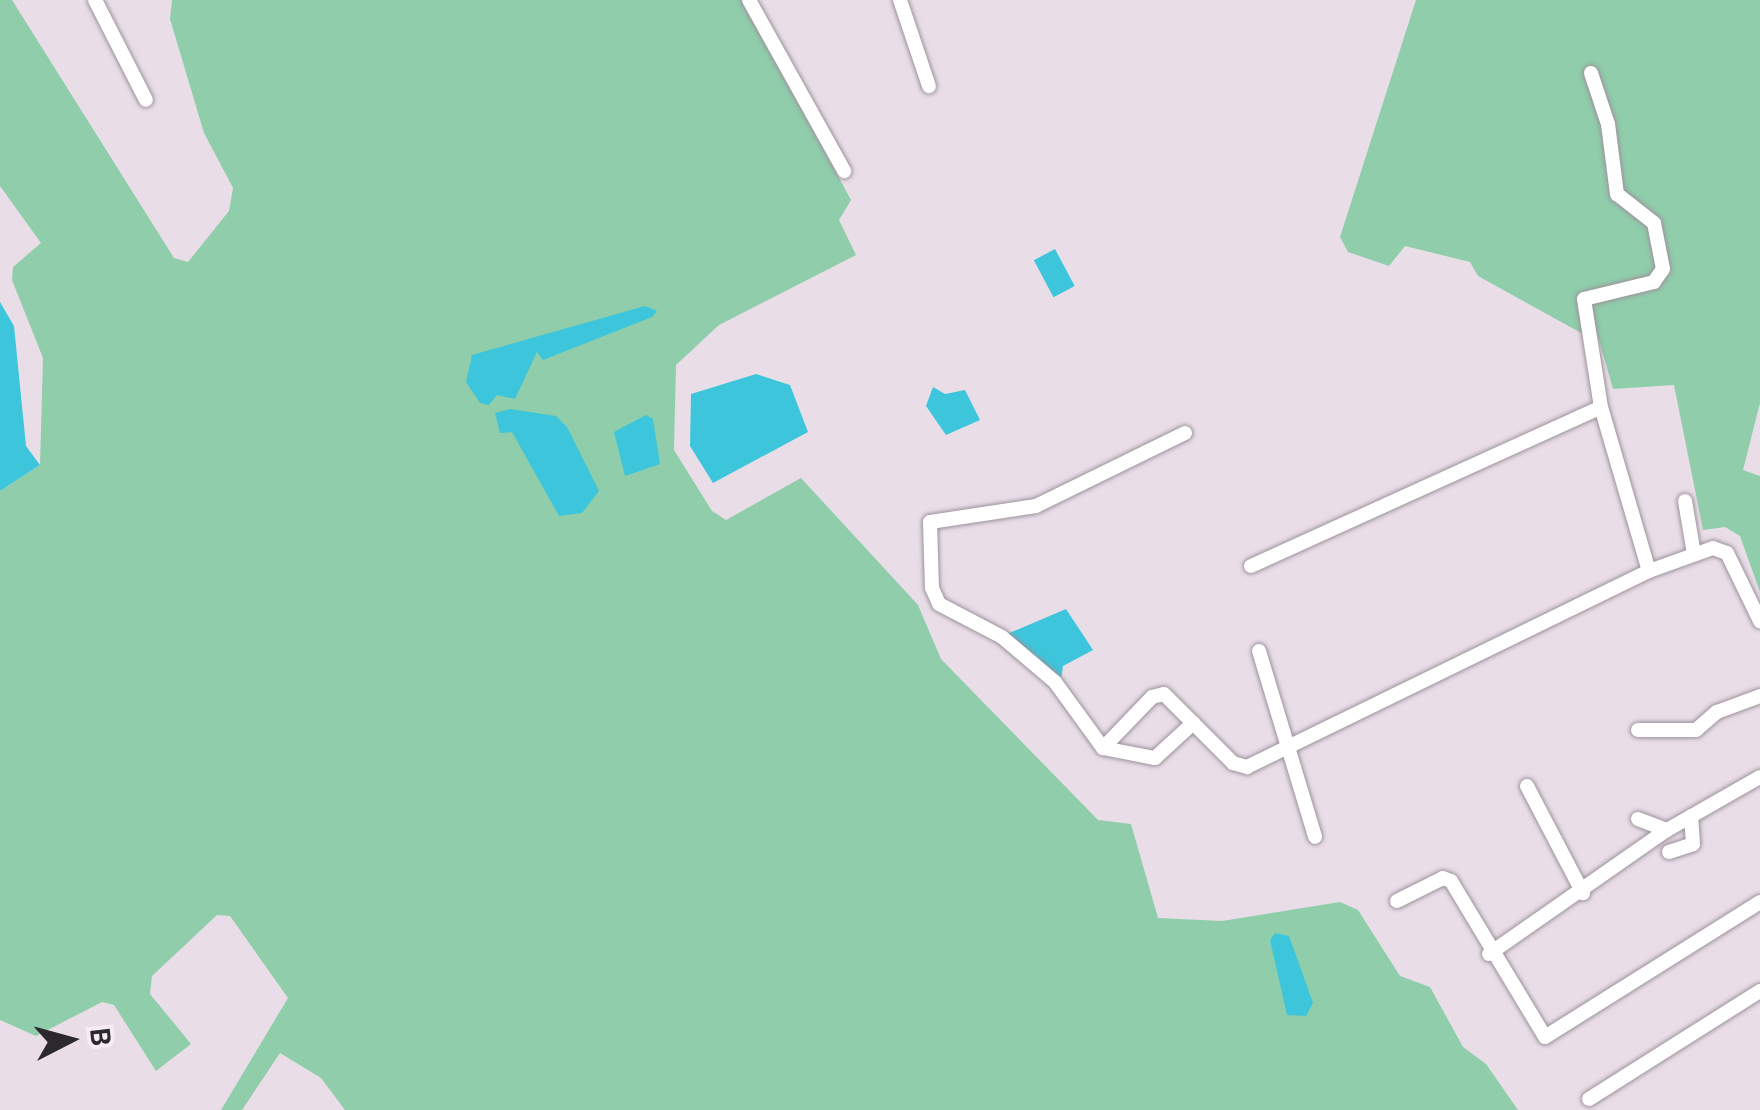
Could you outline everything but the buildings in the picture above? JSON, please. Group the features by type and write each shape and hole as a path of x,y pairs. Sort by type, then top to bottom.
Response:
{"street":[{"path":"96,0 146,100"},
{"path":"749,0 844,170"},
{"path":"900,0 929,86"},
{"path":"1591,73 1608,124 1617,194 1654,223 1664,269 1654,282 1584,299 1601,407 1649,571"},
{"path":"1251,566 1601,407"},
{"path":"1185,433 1036,506 930,522 932,588 938,604 1002,636 1055,682 1103,748 1155,758 1193,723"},
{"path":"1685,501 1694,554"},
{"path":"1103,748 1158,693 1240,767 1649,571 1714,548 1728,554 1760,621"},
{"path":"1259,651 1315,837"},
{"path":"1638,730 1696,730 1717,712 1760,696"},
{"path":"1490,954 1583,893 1667,830 1760,777"},
{"path":"1527,786 1583,893"},
{"path":"1669,852 1693,844 1691,816"},
{"path":"1638,819 1667,830"},
{"path":"1397,901 1443,878 1452,881 1490,954 1540,1034 1550,1036 1760,902"},
{"path":"1589,1100 1760,991"}],"green space":[{"path":"0,0 12,0 174,258 188,262 229,211 233,188 204,133 170,19 172,0 743,0 851,200 839,220 856,255 719,325 676,365 674,450 712,511 726,520 801,478 918,605 941,659 1098,820 1131,824 1158,918 1222,921 1340,902 1358,910 1400,976 1430,987 1463,1047 1486,1064 1518,1110 345,1110 321,1078 280,1053 242,1110 221,1110 288,998 230,916 217,915 152,976 150,994 191,1044 156,1071 114,1005 102,1002 36,1036 0,1020 0,491 40,465 43,358 12,280 13,267 41,243 0,186"},
{"path":"1416,0 1760,0 1760,403 1743,470 1760,476 1760,592 1740,536 1725,527 1703,530 1674,385 1613,389 1597,333 1583,334 1478,276 1470,262 1405,246 1389,266 1348,252 1340,237"}],"water":[{"path":"1055,249 1075,286 1054,297 1034,260"},
{"path":"0,302 14,326 26,446 40,465 0,491"},
{"path":"645,306 657,311 652,317 543,360 537,352 515,399 497,395 489,405 480,403 466,382 472,355"},
{"path":"756,374 790,385 808,432 713,483 690,446 691,394"},
{"path":"933,387 945,394 965,390 980,420 946,435 926,406"},
{"path":"510,409 556,416 567,427 599,491 582,513 559,516 512,432 500,433 495,413"},
{"path":"646,415 653,419 660,464 625,476 614,432"},
{"path":"1066,609 1093,650 1063,666 1061,679 1007,634"},
{"path":"1275,933 1289,936 1313,1003 1306,1016 1287,1015 1270,940"}]}
